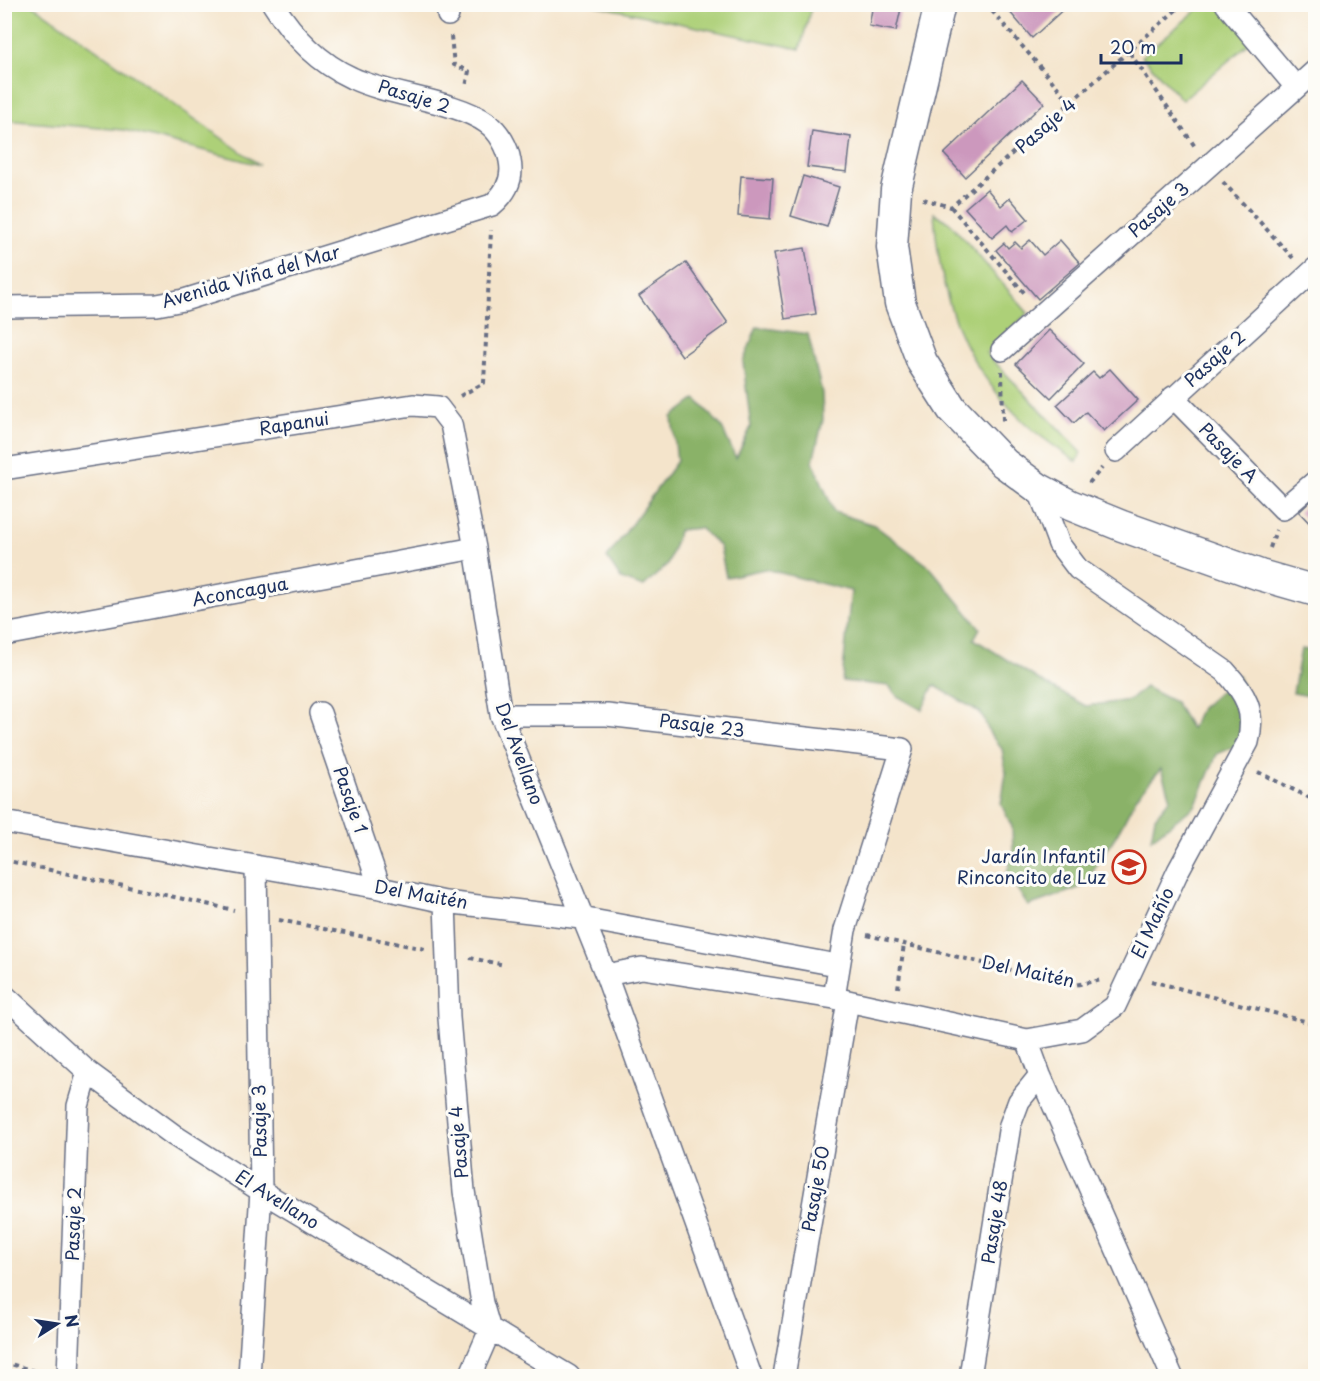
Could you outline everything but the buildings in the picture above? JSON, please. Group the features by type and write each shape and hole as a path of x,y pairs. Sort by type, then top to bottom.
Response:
{"street":[{"name":"Pasaje 2","path":"273,4 298,40 324,62 354,79 460,111 488,123 508,152 511,166 507,189 492,205"},
{"path":"940,4 896,190 892,248 900,303 922,362 952,409 1004,463 1038,488 1070,505 1260,575 1316,591"},
{"path":"1226,4 1296,87"},
{"name":"Pasaje 3","path":"1002,350 1316,70"},
{"name":"Avenida Viña del Mar","path":"4,307 157,305 184,300 492,205"},
{"name":"Pasaje 2","path":"1116,451 1316,268"},
{"name":"Pasaje A","path":"1173,397 1283,509"},
{"name":"Rapanui","path":"4,469 413,405 438,407"},
{"path":"438,407 451,424 475,548"},
{"path":"1283,509 1316,481"},
{"name":"El Mañío","path":"1027,1040 1082,1030 1115,1006 1178,871 1228,782 1248,742 1252,728 1250,705 1242,689 1225,671 1078,569 1059,544 1038,488"},
{"name":"Aconcagua","path":"4,635 475,548"},
{"name":"Del Avellano","path":"475,548 501,715 581,918"},
{"name":"Pasaje 1","path":"320,712 380,888"},
{"name":"Pasaje 23","path":"501,715 607,715 902,749"},
{"name":"Pasaje 50","path":"784,1377 841,999 837,965 845,930 902,749"},
{"name":"Del Maitén","path":"4,822 380,888 445,902 581,918 837,965"},
{"name":"Pasaje 3","path":"249,1377 261,1191 256,866"},
{"name":"Pasaje 4","path":"445,902 449,1018 464,1191 482,1303 490,1330"},
{"path":"581,918 606,975 751,1377"},
{"path":"606,975 642,968 841,999 1027,1040 1157,1347 1172,1377"},
{"name":"El Avellano","path":"4,995 88,1072 175,1136 261,1191 569,1377"},
{"name":"Pasaje 2","path":"68,1377 78,1106 88,1072"},
{"name":"Pasaje 48","path":"970,1377 1010,1125 1019,1101 1040,1075"},
{"path":"470,1377 490,1330"},
{"path":"1153,1377 1157,1347"}],"path":[{"path":"986,4 1072,104"},
{"name":"Pasaje 4","path":"951,207 1072,104 1183,4"},
{"path":"448,10 454,65 469,71 460,111"},
{"path":"896,190 951,207 1041,313"},
{"path":"438,407 484,384 492,205"},
{"path":"1002,350 1004,463"},
{"path":"1070,505 1116,451"},
{"path":"1260,575 1283,509"},
{"path":"1228,782 1253,769 1316,801"},
{"name":"Del Maitén","path":"845,930 1074,985 1129,976 1316,1024"},
{"path":"895,1011 904,944"},
{"path":"4,1362 53,1377"}],"green space":[{"path":"812,4 800,49 594,5"},
{"path":"4,5 33,5 260,165 124,130 5,120"},
{"path":"1203,5 1222,5 1252,41 1182,100 1142,56"},
{"path":"934,213 950,223 1028,313 986,353 1081,452 1077,462 1025,423 1003,400 970,353 958,328 942,274"},
{"path":"757,327 808,334 822,393 823,420 813,461 834,512 874,525 930,567 980,628 974,639 1047,685 1086,706 1130,700 1145,687 1175,702 1191,729 1201,708 1238,676 1253,717 1239,745 1217,754 1195,806 1151,839 1155,817 1170,799 1161,769 1136,798 1117,834 1082,887 1028,906 1007,873 1013,851 1012,827 1001,804 1006,773 1002,749 990,734 981,713 934,685 922,710 897,696 889,686 842,681 851,591 765,569 726,577 720,547 700,528 679,530 668,564 643,587 621,579 607,558 677,461 672,417 696,399 721,426 736,458 751,427 743,362"},
{"path":"1301,649 1315,651 1315,697 1293,693"}],"place":[{"name":"Jardín Infantil Rinconcito de Luz","path":"1129,867"}]}
